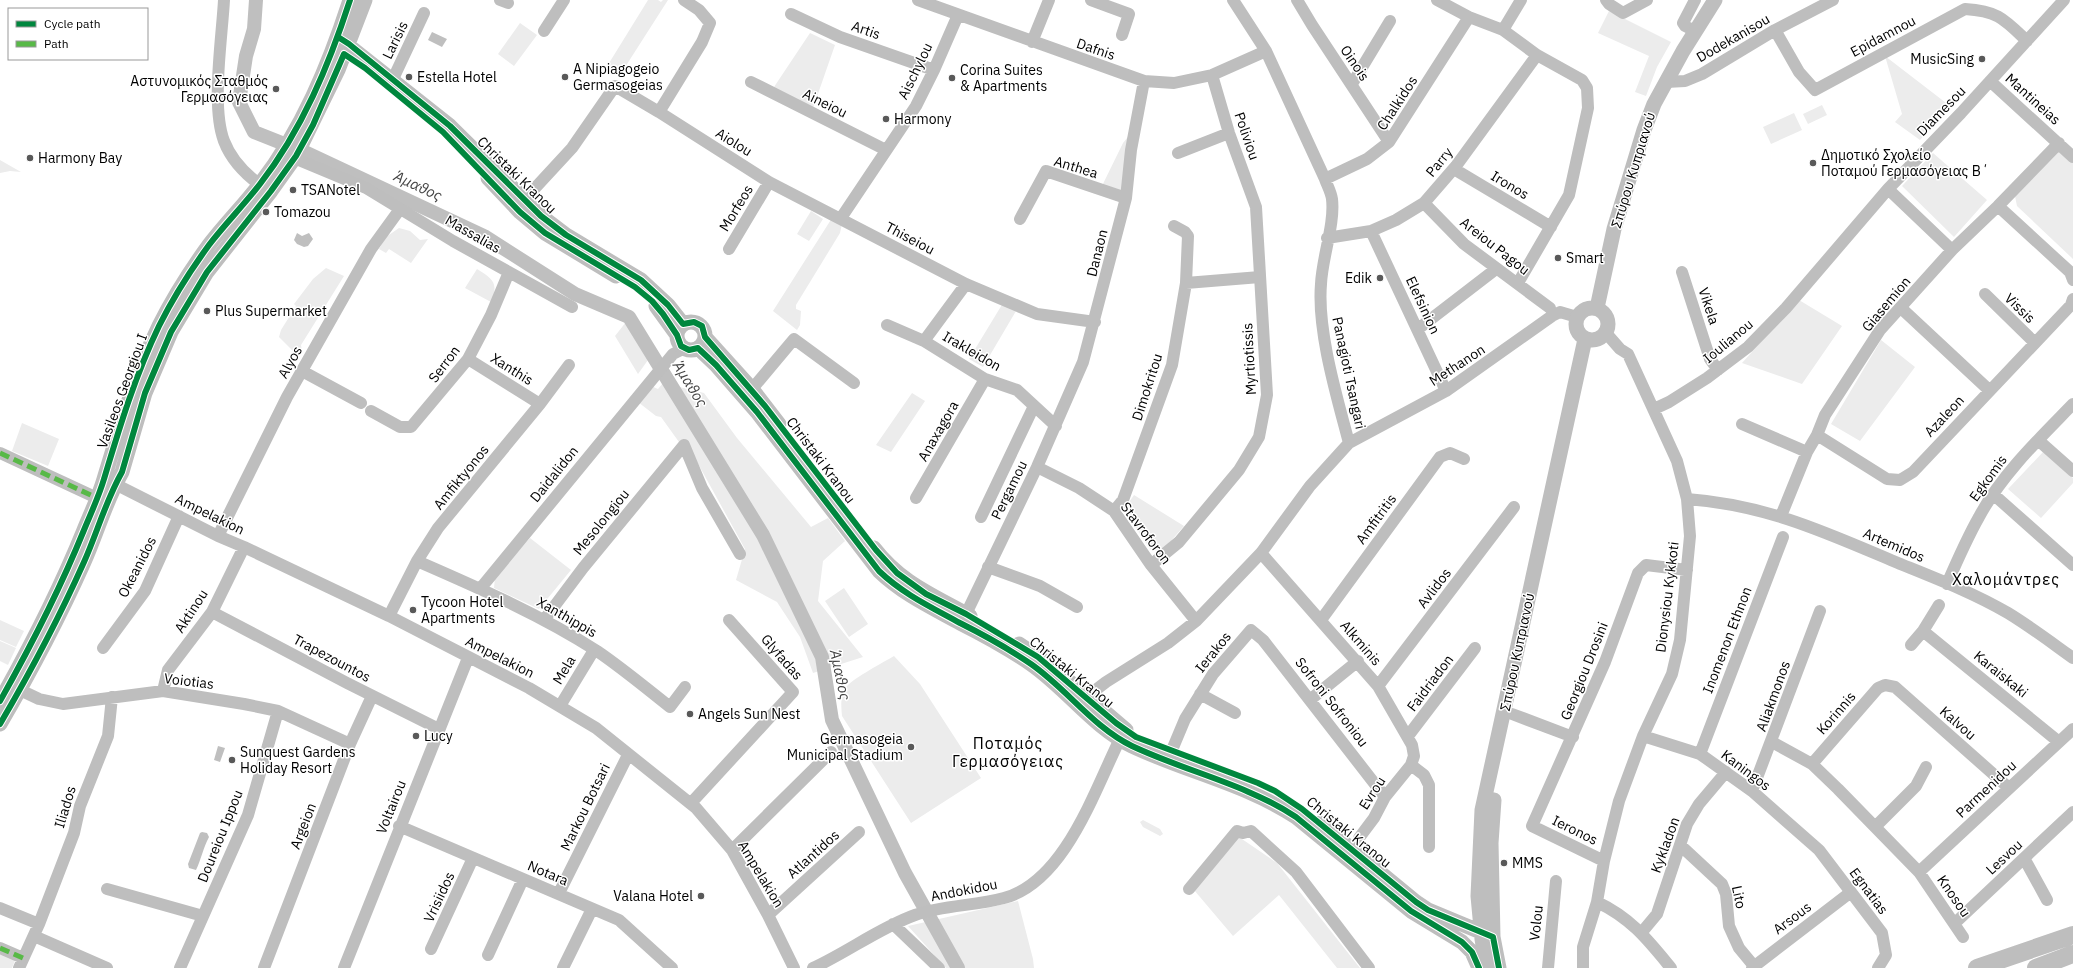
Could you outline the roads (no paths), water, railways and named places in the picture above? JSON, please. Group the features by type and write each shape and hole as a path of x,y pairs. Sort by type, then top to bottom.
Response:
{"highway":[{"path":"1977,968 2073,935"},
{"path":"2009,968 2073,944"},
{"path":"2036,968 2073,954"}],"main road":[{"name":"Vasileos Georgiou I","path":"341,46 350,0"},
{"name":"Vasileos Georgiou I","path":"0,701 39,629 74,558 97,498 110,481 122,472 145,393 171,332 207,272 265,188 291,155 341,46 364,0"},
{"name":"Σπύρου Κυπριανού","path":"1593,308 1616,202 1648,104 1709,0"},
{"name":"Σπύρου Κυπριανού","path":"1593,308 1625,190 1654,104 1683,51 1715,0"},
{"name":"Christaki Kranou","path":"341,46 392,79 450,126 522,206"},
{"name":"Christaki Kranou","path":"341,46 365,68 443,132 522,206 640,280 668,305 685,341 716,364 757,412 879,571 890,581 921,603 961,623 1026,661 1081,701 1136,736 1258,784 1284,797 1302,808 1416,902 1444,916 1487,934"},
{"path":"1593,308 1607,317 1608,328 1606,333 1602,337 1589,340 1576,329 1577,318 1584,310 1593,308"},
{"name":"Σπύρου Κυπριανού","path":"1488,968 1487,934 1492,808 1589,340"},
{"name":"Σπύρου Κυπριανού","path":"1499,968 1487,934 1478,896 1482,810 1589,340"},
{"name":"Christaki Kranou","path":"685,341 752,389 887,564 911,584 966,614 1038,657 1120,739 1145,751 1254,793 1296,817 1410,911 1462,942 1472,952 1479,968"},
{"name":"Vasileos Georgiou I","path":"0,724 36,662 66,603 95,539 110,481"},
{"path":"1444,916 1464,915 1473,907 1478,896"}],"street":[{"path":"224,0 218,114 224,141 237,164 251,178 265,188"},
{"path":"544,31 564,0"},
{"path":"659,112 702,42 710,23 698,10 684,0"},
{"name":"Dafnis","path":"918,0 1144,81 1174,83 1212,75 1266,51"},
{"path":"1032,42 1050,0"},
{"path":"1091,0 1129,14 1122,35"},
{"name":"Panagioti Tsangari","path":"1081,701 1168,643 1196,621 1261,554 1310,486 1350,443 1339,405 1321,319 1320,284 1332,212 1332,198 1325,179 1266,51 1233,0"},
{"name":"Oinois","path":"1297,0 1389,142"},
{"path":"1439,0 1469,17 1503,30 1536,55 1582,80 1588,92 1588,108 1569,195 1518,283"},
{"path":"1503,30 1521,0"},
{"path":"1606,0 1609,4 1623,13 1647,0"},
{"path":"1691,29 1683,23 1695,0"},
{"name":"Dodekanisou","path":"1666,82 1685,80 1702,74 1775,30 1833,0"},
{"name":"Diamesou","path":"1809,280 1888,188 1990,81 2064,0"},
{"name":"Epidamnou","path":"1775,30 1799,72 1816,90 1965,9 1983,10 2001,16 2027,41"},
{"name":"Larisis","path":"392,79 424,14"},
{"name":"Artis","path":"791,14 840,37 934,70"},
{"name":"Aischylou","path":"841,218 916,106 934,70 958,15"},
{"name":"Chalkidos","path":"1325,179 1367,159 1389,142 1469,17"},
{"path":"1352,84 1390,22"},
{"name":"Parry","path":"1327,238 1372,231 1396,220 1424,203 1454,169 1536,55"},
{"name":"Poliviou","path":"1212,75 1229,133 1256,207"},
{"name":"Danaon","path":"1056,426 1083,362 1126,198 1131,150 1144,81"},
{"name":"Mantineias","path":"1990,81 2073,157"},
{"name":"Aineiou","path":"750,82 886,150"},
{"name":"Aiolou","path":"522,206 572,148 615,86 659,112 769,182 841,218"},
{"path":"1178,153 1229,133"},
{"name":"Giasemion","path":"1781,516 1807,452 1817,436 1825,415 1880,330 1952,250 1998,206 2059,143"},
{"name":"Massalias","path":"291,155 366,188 509,272 572,307"},
{"name":"Ironos","path":"1454,169 1551,227"},
{"name":"Anthea","path":"1020,219 1046,171 1126,198"},
{"name":"Morfeos","path":"728,249 769,182"},
{"path":"1888,188 1952,250"},
{"name":"Areiou Pagou","path":"1424,203 1464,244 1550,308"},
{"path":"1998,206 2070,272 2073,280"},
{"name":"Myrtiotissis","path":"1151,565 1179,542 1239,470 1260,437 1267,396 1256,207"},
{"name":"Alyos","path":"218,536 287,397 371,249 400,209"},
{"name":"Thiseiou","path":"841,218 966,284 1037,314 1094,322"},
{"name":"Dimokritou","path":"1114,512 1123,500 1172,365 1186,283 1188,236 1185,232 1174,226"},
{"name":"Elefsinion","path":"1372,231 1446,391"},
{"path":"1418,329 1496,269"},
{"name":"Serron","path":"371,411 400,427 411,427 468,359 491,315 509,272"},
{"name":"Vikela","path":"1682,272 1710,359 1718,370"},
{"path":"1186,283 1260,277"},
{"name":"Ioulianou","path":"1654,409 1670,402 1718,370 1748,347 1786,308 1809,280"},
{"path":"924,341 966,284"},
{"name":"Vissis","path":"1985,294 2035,343"},
{"name":"Azaleon","path":"1817,436 1887,478 1900,480 1913,472 1989,390 2071,306 2073,299"},
{"path":"1901,308 1989,390"},
{"name":"Methanon","path":"1350,443 1446,391 1552,316 1560,312 1577,318"},
{"name":"Irakleidon","path":"888,325 924,341 985,379 1017,390 1056,426"},
{"name":"Dionysiou Kykkoti","path":"1583,968 1583,947 1597,902 1604,861 1619,801 1643,736 1672,674 1680,640 1690,536 1687,499 1677,461 1628,354 1620,349 1606,333"},
{"path":"752,389 794,339 854,383"},
{"name":"Daidalidon","path":"480,589 652,379 685,341"},
{"name":"Xanthis","path":"468,359 540,404"},
{"name":"Amfiktyonos","path":"389,616 417,561 438,528 540,404 569,365"},
{"path":"302,371 361,403"},
{"name":"Anaxagora","path":"916,498 985,379"},
{"name":"Egkomis","path":"1947,584 1978,517 1993,494 2038,440 2073,404"},
{"path":"981,517 1034,406"},
{"path":"1742,424 1807,452"},
{"name":"Pergamou","path":"966,614 1056,426"},
{"path":"2038,440 2073,471"},
{"name":"Mesolongiou","path":"544,620 583,568 684,445 702,488 740,554"},
{"name":"Amfitritis","path":"1322,620 1440,457 1450,453 1464,459"},
{"path":"0,454 97,498"},
{"name":"Stavroforon","path":"1037,467 1078,488 1114,512 1151,565 1196,621"},
{"name":"Ampelakion","path":"110,481 218,536 389,616 560,706 596,728 628,755 692,802 732,850 768,915 794,968"},
{"path":"1993,494 2073,565"},
{"name":"Artemidos","path":"1687,499 1744,506 1818,528 1947,584 2008,613 2073,658"},
{"name":"Avlidos","path":"1378,686 1514,507"},
{"name":"Okeanidos","path":"103,648 145,591 179,516"},
{"name":"Inomenon Ethnon","path":"1700,754 1783,537"},
{"name":"Aktinou","path":"164,691 168,670 212,612 244,547"},
{"name":"Alkminis","path":"1261,554 1322,620 1378,686 1408,736 1414,756 1410,765"},
{"name":"Xanthippis","path":"417,561 544,620 594,650 670,707 685,687"},
{"name":"Georgiou Drosini","path":"1532,826 1573,737 1605,662 1638,573 1646,565 1687,570"},
{"path":"988,567 1040,586 1076,607"},
{"path":"1911,645 1923,631 1939,605"},
{"name":"Aliakmonos","path":"1752,792 1820,611"},
{"name":"Trapezountos","path":"212,612 372,696 439,729"},
{"name":"Glyfadas","path":"692,802 793,692 729,620"},
{"name":"Ierakos","path":"1172,750 1185,719 1213,674 1251,630"},
{"name":"Sofroni Sofroniou","path":"1251,630 1263,640 1311,699 1385,797"},
{"name":"Karaiskaki","path":"1923,631 2058,742"},
{"name":"Faidriadon","path":"1408,736 1475,648"},
{"name":"Mela","path":"560,706 594,650"},
{"name":"Voltairou","path":"344,968 399,826 468,658"},
{"path":"1311,699 1358,661"},
{"name":"Korinnis","path":"1812,764 1878,688 1886,685"},
{"name":"Kalvou","path":"1886,685 1895,687 2009,788"},
{"name":"Voiotias","path":"20,690 39,699 63,704 164,691 244,704 278,711 350,744"},
{"name":"Ierakos","path":"1200,694 1235,713"},
{"name":"Argeion","path":"264,968 350,744 372,696"},
{"name":"Iliados","path":"21,963 39,924 74,833 80,806 108,736 112,698"},
{"name":"Doureiou Ippou","path":"180,968 248,815 278,711"},
{"path":"1512,714 1573,737"},
{"name":"Parmenidou","path":"1919,872 2073,729"},
{"name":"Kaningos","path":"1643,736 1700,754 1752,792 1819,850"},
{"name":"Andokidou","path":"813,968 893,924 914,915 944,907 1006,898 1023,889 1043,875 1076,830 1096,794 1120,739"},
{"name":"Knosou","path":"1772,742 1812,764 1875,827 1919,872 1955,923 1963,937"},
{"path":"732,850 831,752"},
{"name":"Markou Botsari","path":"559,893 628,755"},
{"path":"1410,765 1424,775 1429,785 1429,847"},
{"name":"Evrou","path":"1359,838 1374,818 1385,797 1410,765"},
{"path":"1875,827 1916,786 1926,767"},
{"name":"Kykladon","path":"1642,932 1657,914 1687,824 1699,804 1726,772"},
{"name":"Lesvou","path":"1955,923 2073,812"},
{"name":"Notara","path":"399,826 559,893 619,920 672,968"},
{"name":"Ieronos","path":"1532,826 1604,861"},
{"path":"1189,889 1237,831 1243,833 1251,831 1296,872 1369,968"},
{"name":"Atlantidos","path":"768,915 859,832"},
{"name":"Lito","path":"1680,845 1722,884 1726,894 1729,926 1739,948 1753,967"},
{"name":"Egnatias","path":"1819,850 1882,933 1886,955 1878,968"},
{"name":"Vrisiidos","path":"432,949 473,858"},
{"path":"2024,858 2047,900"},
{"path":"488,955 523,879"},
{"name":"Volou","path":"1548,968 1556,881"},
{"path":"107,889 203,916"},
{"name":"Arsous","path":"1753,967 1851,892"},
{"path":"1597,902 1627,918 1642,932 1671,968"},
{"path":"0,908 39,924"},
{"path":"563,968 592,909"},
{"path":"893,924 939,968"},
{"path":"34,936 84,964 107,968"},
{"path":"0,948 21,963"}],"waterway":[{"name":"Άμαθος","path":"256,0 254,29 246,56 239,102 254,132 307,153 484,236 575,294 629,317 763,535 822,657 832,720 905,873 958,968"}],"place":[{"name":"MusicSing","path":"1982,59"},
{"name":"Estella Hotel","path":"409,77"},
{"name":"A Nipiagogeio Germasogeias","path":"565,77"},
{"name":"Corina Suites & Apartments","path":"952,78"},
{"name":"Αστυνομικός Σταθμός Γερμασόγειας","path":"276,89"},
{"name":"Harmony","path":"886,119"},
{"name":"Harmony Bay","path":"30,158"},
{"name":"Δημοτικό Σχολείο Ποταμού Γερμασόγειας Β΄","path":"1813,163"},
{"name":"TSANotel","path":"293,190"},
{"name":"Tomazou","path":"266,212"},
{"name":"Smart","path":"1558,258"},
{"name":"Edik","path":"1380,278"},
{"name":"Plus Supermarket","path":"207,311"},
{"name":"Tycoon Hotel Apartments","path":"413,610"},
{"name":"Angels Sun Nest","path":"690,714"},
{"name":"Lucy","path":"416,736"},
{"name":"Germasogeia Municipal Stadium","path":"911,747"},
{"name":"Sunquest Gardens Holiday Resort","path":"232,760"},
{"name":"MMS","path":"1504,863"},
{"name":"Valana Hotel","path":"701,896"}],"district":[{"name":"Χαλομάντρες","path":"2006,579"},
{"name":"Ποταμός Γερμασόγειας","path":"1008,752"}]}
